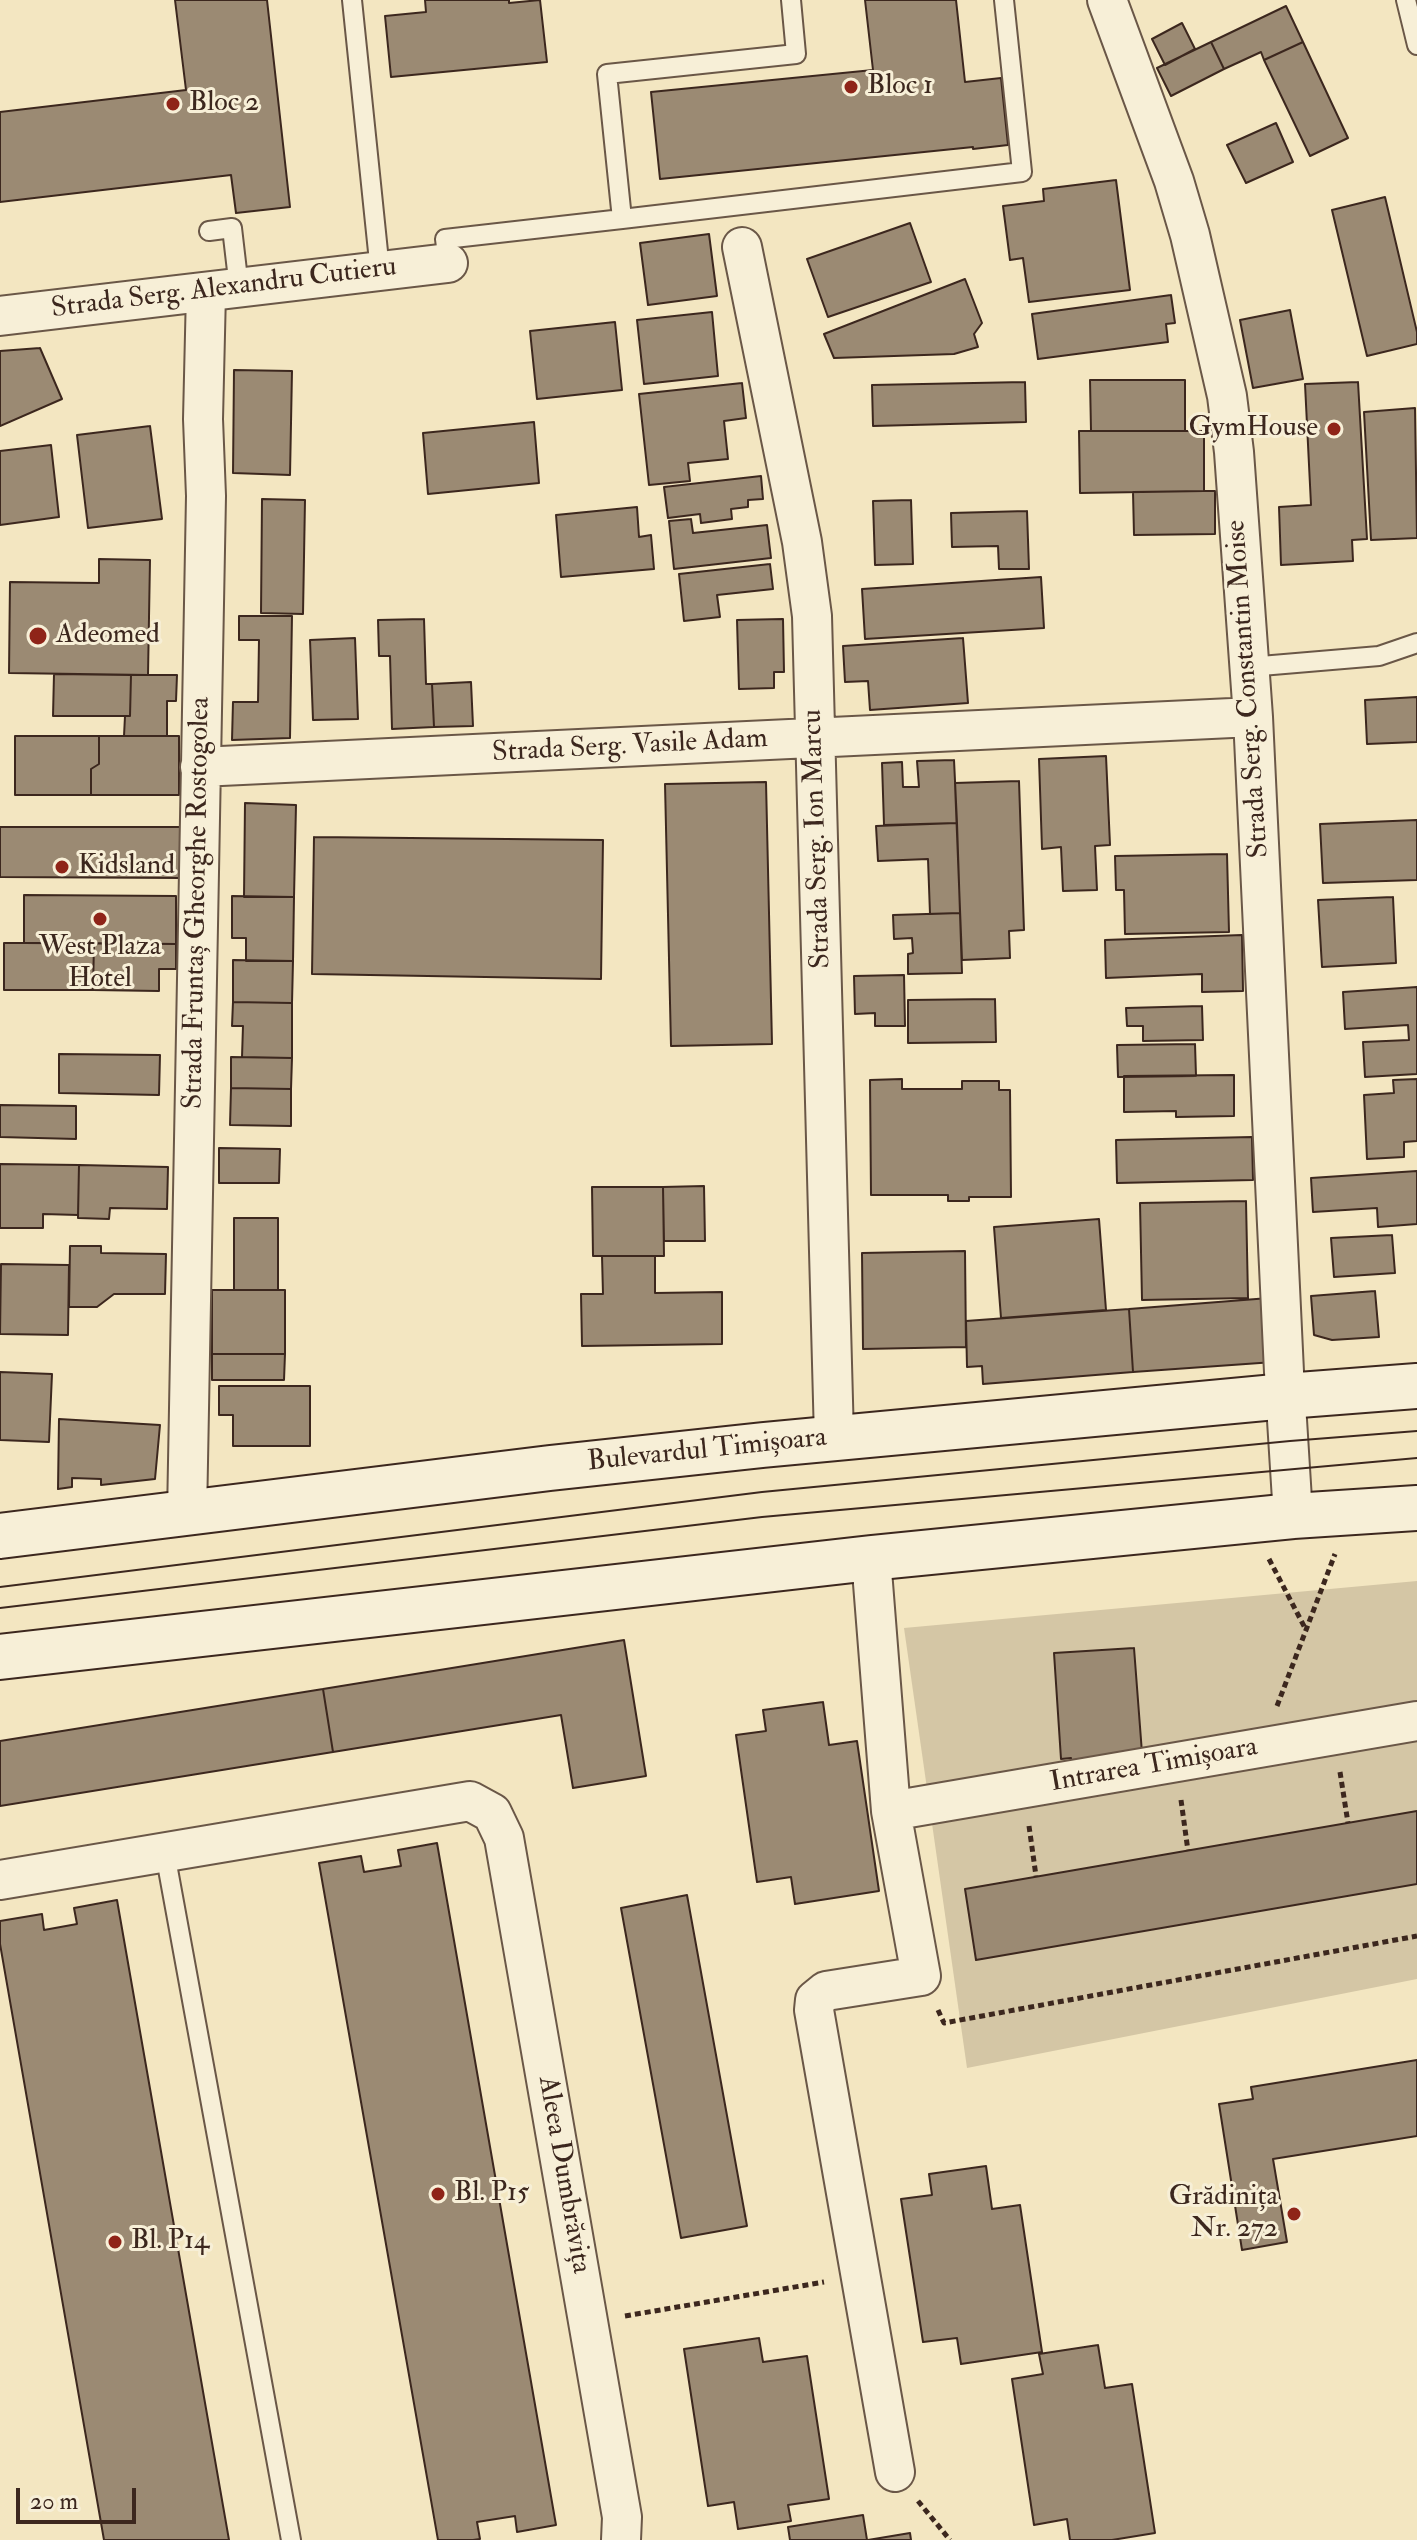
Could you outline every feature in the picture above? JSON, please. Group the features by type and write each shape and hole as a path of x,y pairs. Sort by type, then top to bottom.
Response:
{"main road":[{"name":"Bulevardul Timișoara","path":"0,1536 525,1471 834,1438 1417,1386"},
{"path":"0,1657 871,1558 1293,1516 1417,1508"}],"street":[{"name":"Strada Serg. Constantin Moise","path":"1107,0 1178,195 1215,339 1234,452 1253,717 1293,1516"},
{"name":"Strada Serg. Ion Marcu","path":"742,247 804,555 812,616 834,1438"},
{"name":"Strada Serg. Alexandru Cutieru","path":"0,316 448,263"},
{"name":"Strada Fruntaș Gheorghe Rostogolea","path":"187,1515 206,496 203,419 222,290"},
{"name":"Strada Serg. Vasile Adam","path":"200,767 1253,717"},
{"path":"871,1558 891,1811 921,1976 826,1991 815,2000 814,2010 895,2472"},
{"name":"Intrarea Timișoara","path":"891,1811 1417,1721"},
{"name":"Aleea Dumbrăvița","path":"165,1853 470,1801 492,1813 504,1838 622,2517 621,2540"},
{"path":"0,1880 165,1853"}],"lane":[{"path":"352,0 380,271"},
{"path":"622,219 607,74 796,54 791,0"},
{"path":"448,263 445,239 1022,172 1004,0"},
{"path":"1406,0 1417,45"},
{"path":"209,231 232,228 222,290"},
{"path":"1249,667 1379,656 1417,643"},
{"path":"165,1853 291,2540"}],"path":[{"path":"1262,1748 1338,1546"},
{"path":"1265,1549 1305,1629"},
{"path":"1334,1735 1348,1823"},
{"path":"1175,1763 1188,1851"},
{"path":"1023,1789 1036,1876"},
{"path":"921,1976 944,2023 1417,1936"},
{"path":"588,2322 860,2276"},
{"path":"895,2472 950,2540"}],"shaded area":[{"path":"1417,1581 1417,1979 967,2068 904,1628"}],"building":[{"name":"Bloc 2","path":"175,0 267,0 290,207 236,213 231,175 0,202 0,112 186,90"},
{"path":"425,0 509,0 509,3 540,0 547,62 391,77 385,16 426,12"},
{"name":"Bloc 1","path":"865,0 956,0 965,82 1001,78 1008,145 660,179 651,92 873,70"},
{"path":"1286,6 1303,42 1264,60 1261,52 1224,69 1211,42"},
{"path":"1182,23 1195,49 1165,65 1152,39"},
{"path":"1211,42 1224,69 1171,96 1157,68"},
{"path":"1303,42 1348,138 1310,156 1264,60"},
{"path":"1276,123 1293,162 1246,183 1227,145"},
{"path":"1116,180 1130,290 1029,302 1023,258 1010,260 1003,206 1044,201 1043,189"},
{"path":"1385,197 1417,332 1417,344 1367,356 1332,210"},
{"path":"910,223 931,282 828,317 807,259"},
{"path":"709,234 717,296 648,305 640,243"},
{"path":"965,279 982,323 974,334 978,347 954,354 834,358 824,334"},
{"path":"1171,295 1175,323 1166,324 1168,342 1038,359 1032,314"},
{"path":"1290,310 1303,379 1253,388 1240,320"},
{"path":"712,312 718,376 644,384 637,320"},
{"path":"615,322 622,390 537,399 530,331"},
{"path":"40,348 62,399 0,426 0,351"},
{"path":"234,370 292,371 290,475 233,473"},
{"path":"1090,380 1185,380 1185,431 1091,431"},
{"path":"1025,382 1026,422 873,426 872,385"},
{"path":"1358,382 1367,539 1352,540 1353,561 1281,565 1279,507 1311,505 1305,384"},
{"path":"742,383 746,418 724,421 728,459 688,463 690,481 649,485 639,394"},
{"path":"1415,408 1417,538 1371,540 1364,412"},
{"path":"534,422 539,483 428,494 423,433"},
{"path":"150,426 162,519 88,528 77,435"},
{"path":"1079,431 1204,431 1204,491 1080,493"},
{"path":"51,445 59,517 0,525 0,451"},
{"path":"761,476 763,499 748,500 748,507 731,509 732,519 701,523 700,514 668,518 664,487"},
{"path":"1215,491 1215,534 1134,535 1133,492"},
{"path":"262,499 305,500 303,614 261,613"},
{"path":"911,500 913,564 875,565 873,501"},
{"path":"637,507 639,537 651,535 654,569 561,577 556,515"},
{"path":"1027,511 1029,569 999,569 998,546 952,547 951,513"},
{"path":"691,519 693,533 767,525 771,558 674,569 669,521"},
{"path":"99,559 150,560 148,675 9,673 10,582 99,583"},
{"path":"770,564 773,589 717,595 720,617 684,621 679,574"},
{"path":"1041,577 1044,628 865,639 862,589"},
{"path":"239,616 292,616 290,738 232,740 233,702 258,702 259,640 239,640"},
{"path":"424,619 426,684 432,684 434,727 392,729 390,656 379,656 378,620"},
{"path":"783,619 784,672 774,672 774,688 739,689 737,620"},
{"path":"355,638 358,719 313,720 310,640"},
{"path":"963,638 968,703 870,710 868,681 845,682 843,646"},
{"path":"54,674 131,675 130,716 53,716"},
{"path":"131,675 177,675 176,701 167,701 167,736 124,736 125,716 130,716"},
{"path":"471,682 473,726 434,727 432,684"},
{"path":"1417,697 1417,742 1367,744 1365,700"},
{"path":"15,736 99,736 99,764 91,769 91,795 15,795"},
{"path":"99,736 179,736 179,795 91,795 91,769 99,764"},
{"path":"1106,756 1110,845 1095,846 1097,890 1063,891 1061,847 1042,849 1039,759"},
{"path":"954,760 957,823 884,825 882,763 902,762 903,787 919,787 917,761"},
{"path":"1019,781 1024,930 1009,931 1010,958 962,960 955,783"},
{"path":"766,782 772,1044 671,1046 665,784"},
{"path":"245,803 296,805 294,897 244,897"},
{"path":"1417,820 1417,880 1323,883 1320,824"},
{"path":"957,823 960,913 930,914 928,859 878,861 876,826"},
{"path":"0,827 181,827 181,878 0,877"},
{"path":"314,837 603,840 601,979 312,974"},
{"path":"1227,854 1229,932 1125,934 1124,890 1116,890 1115,856"},
{"name":"West Plaza Hotel","path":"24,895 176,896 176,944 24,943"},
{"path":"232,896 294,897 293,961 246,961 246,938 232,938"},
{"path":"1393,897 1396,963 1322,967 1318,900"},
{"path":"960,913 962,973 908,974 908,954 913,953 912,938 894,939 893,915"},
{"path":"1242,935 1243,991 1202,992 1202,974 1106,978 1105,940"},
{"path":"4,943 94,943 93,990 4,990"},
{"path":"94,943 176,944 176,969 159,969 159,991 93,990"},
{"path":"233,960 293,961 292,1003 233,1002"},
{"path":"904,975 905,1026 875,1026 875,1013 855,1014 854,976"},
{"path":"1417,987 1417,1074 1365,1077 1363,1042 1409,1040 1408,1025 1345,1029 1343,992"},
{"path":"995,999 996,1042 908,1043 908,1000"},
{"path":"233,1002 292,1003 292,1058 242,1057 243,1026 232,1026"},
{"path":"1202,1006 1203,1040 1143,1041 1143,1026 1127,1026 1126,1008"},
{"path":"1195,1044 1196,1076 1118,1077 1117,1045"},
{"path":"59,1054 160,1055 159,1095 59,1093"},
{"path":"231,1057 292,1058 291,1089 231,1088"},
{"path":"1234,1075 1234,1116 1176,1117 1176,1111 1124,1112 1124,1076"},
{"path":"902,1079 902,1089 962,1089 962,1081 999,1081 999,1090 1010,1090 1011,1197 969,1197 969,1201 948,1201 948,1195 871,1195 870,1080"},
{"path":"1417,1079 1417,1141 1404,1142 1404,1157 1367,1159 1364,1095 1394,1093 1393,1080"},
{"path":"231,1088 291,1089 291,1126 230,1125"},
{"path":"0,1105 76,1106 76,1139 0,1137"},
{"path":"1252,1137 1253,1180 1117,1183 1116,1140"},
{"path":"219,1148 280,1149 279,1183 219,1183"},
{"path":"0,1164 79,1165 78,1215 43,1214 43,1228 0,1228"},
{"path":"79,1165 168,1167 167,1209 110,1208 109,1219 78,1218"},
{"path":"1417,1171 1417,1224 1378,1227 1377,1208 1313,1212 1311,1178"},
{"path":"704,1186 705,1241 664,1241 663,1187"},
{"path":"592,1187 663,1187 664,1256 593,1256"},
{"path":"1246,1201 1248,1298 1142,1300 1140,1203"},
{"path":"234,1218 278,1218 278,1290 234,1290"},
{"path":"1099,1219 1106,1310 1001,1318 994,1227"},
{"path":"1392,1235 1395,1273 1334,1277 1331,1238"},
{"path":"70,1246 101,1246 101,1253 166,1254 165,1294 114,1294 97,1307 69,1307"},
{"path":"965,1251 966,1347 863,1349 862,1253"},
{"path":"602,1256 655,1256 655,1293 722,1292 722,1344 582,1346 581,1294 603,1294"},
{"path":"1,1264 69,1265 68,1335 0,1334"},
{"path":"212,1290 285,1290 285,1354 212,1354"},
{"path":"1375,1291 1379,1337 1332,1340 1314,1335 1311,1296"},
{"path":"1269,1298 1274,1362 1133,1372 1129,1309"},
{"path":"1129,1309 1133,1372 983,1384 982,1366 967,1367 966,1321"},
{"path":"212,1354 285,1354 284,1380 212,1380"},
{"path":"0,1372 52,1374 49,1442 0,1440"},
{"path":"219,1386 310,1386 310,1446 233,1446 233,1415 219,1415"},
{"path":"59,1419 160,1425 155,1479 101,1485 101,1479 72,1478 72,1487 58,1489"},
{"path":"624,1640 646,1776 573,1788 561,1715 333,1752 323,1689"},
{"path":"1134,1648 1142,1753 1071,1765 1071,1758 1061,1759 1054,1653"},
{"path":"323,1689 333,1752 0,1806 0,1741"},
{"path":"823,1702 829,1745 857,1741 879,1891 795,1904 791,1877 757,1882 736,1735 766,1731 763,1710"},
{"path":"1417,1811 1417,1884 976,1960 965,1889"},
{"name":"Bl. P15","path":"437,1843 556,2525 517,2532 515,2516 477,2522 480,2539 473,2540 438,2540 319,1863 361,1856 364,1872 401,1866 398,1850"},
{"path":"687,1895 747,2226 681,2238 621,1908"},
{"name":"Bl. P14","path":"117,1900 229,2540 104,2540 0,1944 0,1921 42,1914 44,1930 77,1924 74,1908"},
{"path":"1417,2060 1417,2136 1273,2159 1287,2242 1242,2250 1219,2104 1253,2099 1251,2087"},
{"path":"986,2166 992,2209 1020,2205 1042,2352 961,2364 957,2338 923,2342 901,2199 932,2195 929,2174"},
{"path":"759,2338 763,2362 807,2356 829,2499 788,2505 791,2521 738,2529 734,2502 708,2506 684,2349"},
{"path":"1098,2345 1105,2388 1132,2384 1155,2533 1112,2540 1070,2540 1067,2519 1034,2525 1012,2379 1043,2374 1039,2354"},
{"path":"863,2515 867,2540 790,2540 788,2527"},
{"path":"910,2533 911,2540 868,2540"}],"tram line":[{"path":"0,1587 762,1492 1417,1431"},
{"path":"0,1608 762,1517 1417,1458"}],"place":[{"name":"Bloc 1","path":"851,87"},
{"name":"Bloc 2","path":"173,104"},
{"name":"GymHouse","path":"1334,429"},
{"name":"Adeomed","path":"38,636"},
{"name":"Kidsland","path":"62,867"},
{"name":"West Plaza Hotel","path":"100,919"},
{"name":"Bl. P15","path":"438,2194"},
{"name":"Grădinița Nr. 272","path":"1294,2214"},
{"name":"Bl. P14","path":"115,2242"}]}
